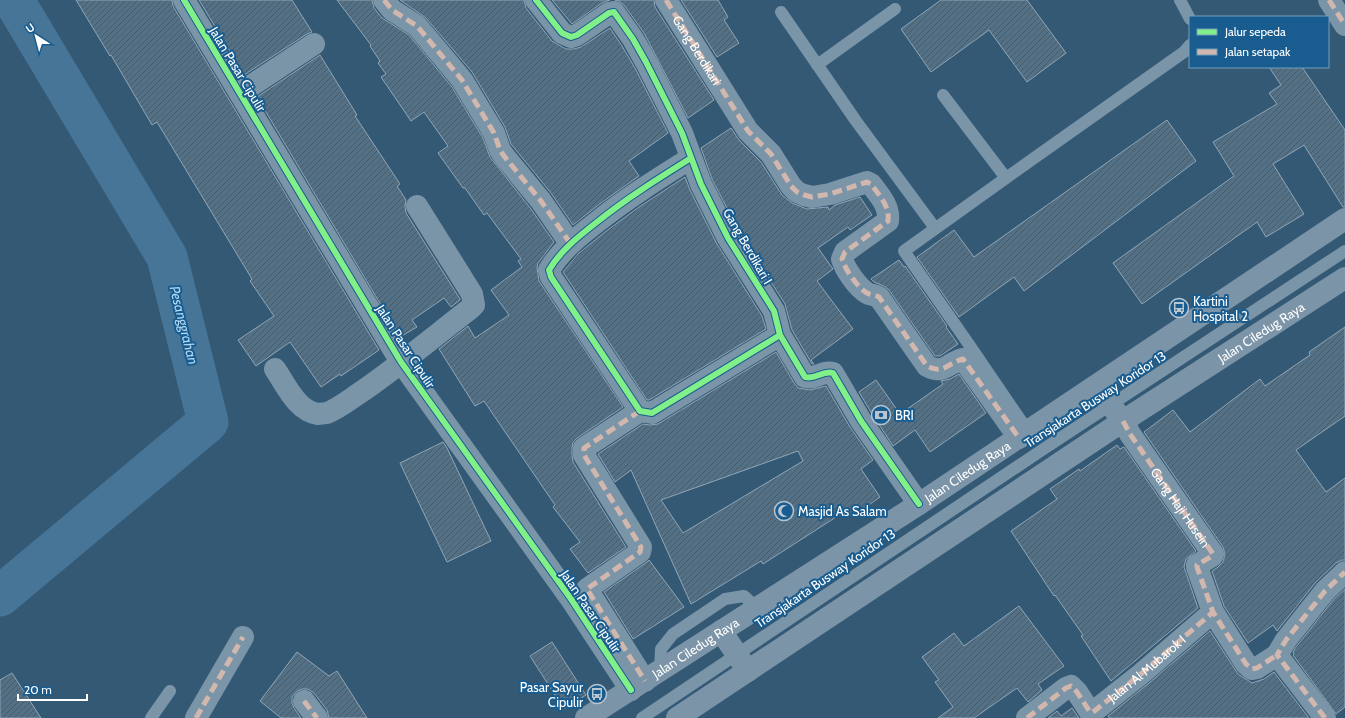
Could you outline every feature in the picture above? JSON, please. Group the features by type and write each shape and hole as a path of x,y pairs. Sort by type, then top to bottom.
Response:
{"main road":[{"name":"Jalan Ciledug Raya","path":"586,718 919,504 1345,219"},
{"name":"Jalan Ciledug Raya","path":"691,714 748,671 1123,421 1345,278"},
{"path":"1096,386 1123,421"},
{"path":"722,631 748,671"}],"street":[{"name":"Jalan Pasar Cipulir","path":"184,0 401,362 645,681"},
{"path":"384,0 392,10 417,26 462,80 494,133 500,150 541,201 570,243"},
{"name":"Gang Berdikari I","path":"536,0 562,33 571,37 577,35 609,13 614,12 633,39 646,62 682,133 701,184 728,238 774,311 780,335 805,377 810,379 829,372 833,373 861,421 919,504"},
{"name":"Gang Berdikari","path":"666,0 748,131 767,148 790,186 797,192 812,197 830,194 867,182 871,184 886,205 889,214 888,221 845,252 842,259 845,266 862,289 867,293 879,297 927,366 939,370 963,359 1023,435"},
{"path":"1329,0 1345,25"},
{"path":"240,94 314,44"},
{"path":"691,158 628,198 570,243 549,270 551,277 640,411 652,414 780,335"},
{"path":"275,369 295,399 306,410 319,414 327,413 389,372 474,305 472,294 467,285 417,206"},
{"path":"579,594 640,552 641,547 584,455 584,448 640,411"},
{"name":"Gang Haji Husein","path":"1123,421 1130,434 1213,554 1212,556 1199,562 1197,567 1213,612 1246,664 1252,669 1257,668 1277,655"},
{"path":"1324,718 1277,655 1277,652 1325,591 1345,572"},
{"name":"Jalan Al Mubarok I","path":"1027,718 1066,688 1071,686 1077,692 1090,712 1093,712 1135,679 1213,612"},
{"path":"196,718 243,636"},
{"path":"304,701 317,718"}],"lane":[{"path":"1180,0 1189,17"},
{"path":"817,65 895,9"},
{"path":"781,12 817,65 935,228"},
{"path":"1023,435 970,346 904,251 1184,52 1189,46"},
{"path":"944,95 1006,178"},
{"name":"Transjakarta Busway Koridor 13","path":"642,718 1042,450 1345,251"},
{"path":"645,681 662,649 673,634 725,599 744,596 757,608"},
{"path":"707,611 722,631"},
{"path":"150,718 170,691"}],"building":[{"path":"76,0 172,0 173,6 379,350 341,376 340,374 321,387 290,342 256,366 238,340 274,316 250,281 252,279 157,122 152,125 111,55 110,56"},
{"path":"199,0 292,0 312,32 244,75"},
{"path":"337,0 372,0 374,8 382,18 409,35 452,87 483,138 490,157 531,209 554,242 538,263 537,268 539,281 623,407 573,442 573,462 626,547 588,573 570,549 580,542 553,507 555,505 484,401 475,406 439,349 468,326 475,338 509,315 491,290 522,267 518,261 521,259 487,213 484,215 438,153 448,146 424,112 411,121 381,77 386,74 378,63 380,61 370,46 371,45"},
{"path":"400,0 524,0 526,8 552,41 566,49 581,47 610,28 635,68 668,133 629,161 639,176 573,225 551,193 511,144 505,127 472,72 426,18"},
{"path":"552,0 610,0 602,3 572,24"},
{"path":"615,0 654,0 655,7 714,100 688,118 644,33 624,5"},
{"path":"681,0 718,0 728,17 724,20 739,43 717,57"},
{"path":"941,0 1027,0 1066,53 1027,82 989,30 931,72 901,29"},
{"path":"320,55 357,115 355,116 400,184 397,186 406,200 406,213 460,299 451,307 444,298 412,320 417,327 400,337 257,97"},
{"path":"1270,68 1303,68 1345,130 1345,207 1343,207 1304,145 1273,164 1304,214 1266,237 1257,222 1142,304 1113,263 1234,176 1213,142 1277,104 1269,93 1281,85"},
{"path":"1167,120 1196,161 1024,291 1014,277 959,317 917,257 954,230 974,257"},
{"path":"731,128 739,140 761,162 782,195 792,203 807,209 828,207 829,210 835,205 860,197 872,215 850,230 848,227 818,248 833,269 817,281 853,329 811,360 814,364 812,364 792,330 785,304 739,232 712,179 701,148"},
{"path":"685,177 717,244 762,316 766,329 647,400 563,272 579,253 605,232 639,207"},
{"path":"899,260 904,267 905,266 958,344 940,356 935,356 889,290 871,279"},
{"path":"1345,327 1345,416 1296,450 1326,492 1345,478 1345,560 1336,563 1316,582 1277,631 1273,625 1248,643 1224,606 1212,571 1223,562 1225,554 1223,547 1144,432 1173,410 1190,432 1260,379 1265,386 1310,355 1309,352"},
{"path":"776,352 798,388 810,390 826,386 850,427 873,460 861,469 880,497 852,517 847,510 763,564 761,561 691,604 631,470 615,482 598,454 643,424 658,424","holes":["798,451 803,461 683,533 661,500"]},
{"path":"959,374 986,413 930,452 915,430 893,446 859,392 876,380 900,414 943,384 941,381 950,379"},
{"path":"443,442 491,541 447,562 400,463"},
{"path":"1117,445 1120,449 1124,447 1196,551 1186,559 1184,567 1198,608 1111,681 1081,636 1083,635 1055,595 1054,596 1011,531 1057,499 1050,489 1079,469 1080,471"},
{"path":"649,560 684,607 633,639 604,592"},
{"path":"1345,589 1345,707 1336,714 1293,655 1293,652 1334,599"},
{"path":"1019,606 1064,666 1038,684 1042,690 1028,702 1017,688 974,718 938,718 953,707 935,682 939,680 922,657 954,633 964,646"},
{"path":"1210,631 1238,674 1252,683 1264,679 1274,672 1309,718 1109,718 1108,716"},
{"path":"552,642 586,695 564,709 530,656"},
{"path":"297,652 329,676 337,671 367,718 329,718 327,710 314,693 308,689 297,691 292,697 294,708 301,718 281,718 260,701"},
{"path":"12,673 41,718 0,718 0,680"},
{"path":"1072,708 1079,718 1048,718 1057,711 1061,716"}],"waterway":[{"name":"Pesanggrahan","path":"0,596 208,422 167,257 16,4 12,0"}],"marked path":[{"path":"384,0 392,10 417,26 462,80 494,133 500,150 541,201 570,243"},
{"path":"666,0 748,131 771,154 791,186 797,192 812,197 830,194 867,182 871,184 886,206 888,221 845,252 842,259 849,273 863,290 868,294 879,297 927,366 942,369 963,359 1019,438"},
{"path":"1329,0 1345,25"},
{"path":"640,411 584,448 584,455 641,547 640,552 587,589 645,681"},
{"path":"1123,421 1130,434 1213,554 1197,565 1197,567 1213,612 1246,664 1252,669 1257,668 1277,655"},
{"path":"1325,718 1277,655 1286,640 1325,591 1345,572"},
{"path":"1027,718 1066,688 1071,686 1077,692 1090,712 1093,712 1141,674 1213,612"},
{"path":"196,718 243,637"},
{"path":"304,701 317,718"}],"cycle path":[{"path":"184,0 401,362 571,599 631,690"},
{"path":"536,0 562,33 571,37 577,35 609,13 614,12 633,39 646,62 682,133 701,184 728,238 774,311 780,335 805,377 809,378 829,372 833,373 861,421 919,504"},
{"path":"691,158 631,196 577,238 549,270 551,277 640,411 652,413 780,335"}],"place":[{"name":"Kartini Hospital 2","path":"1179,308"},
{"name":"BRI","path":"881,415"},
{"name":"Masjid As Salam","path":"784,511"},
{"name":"Pasar Sayur Cipulir","path":"597,694"}]}
